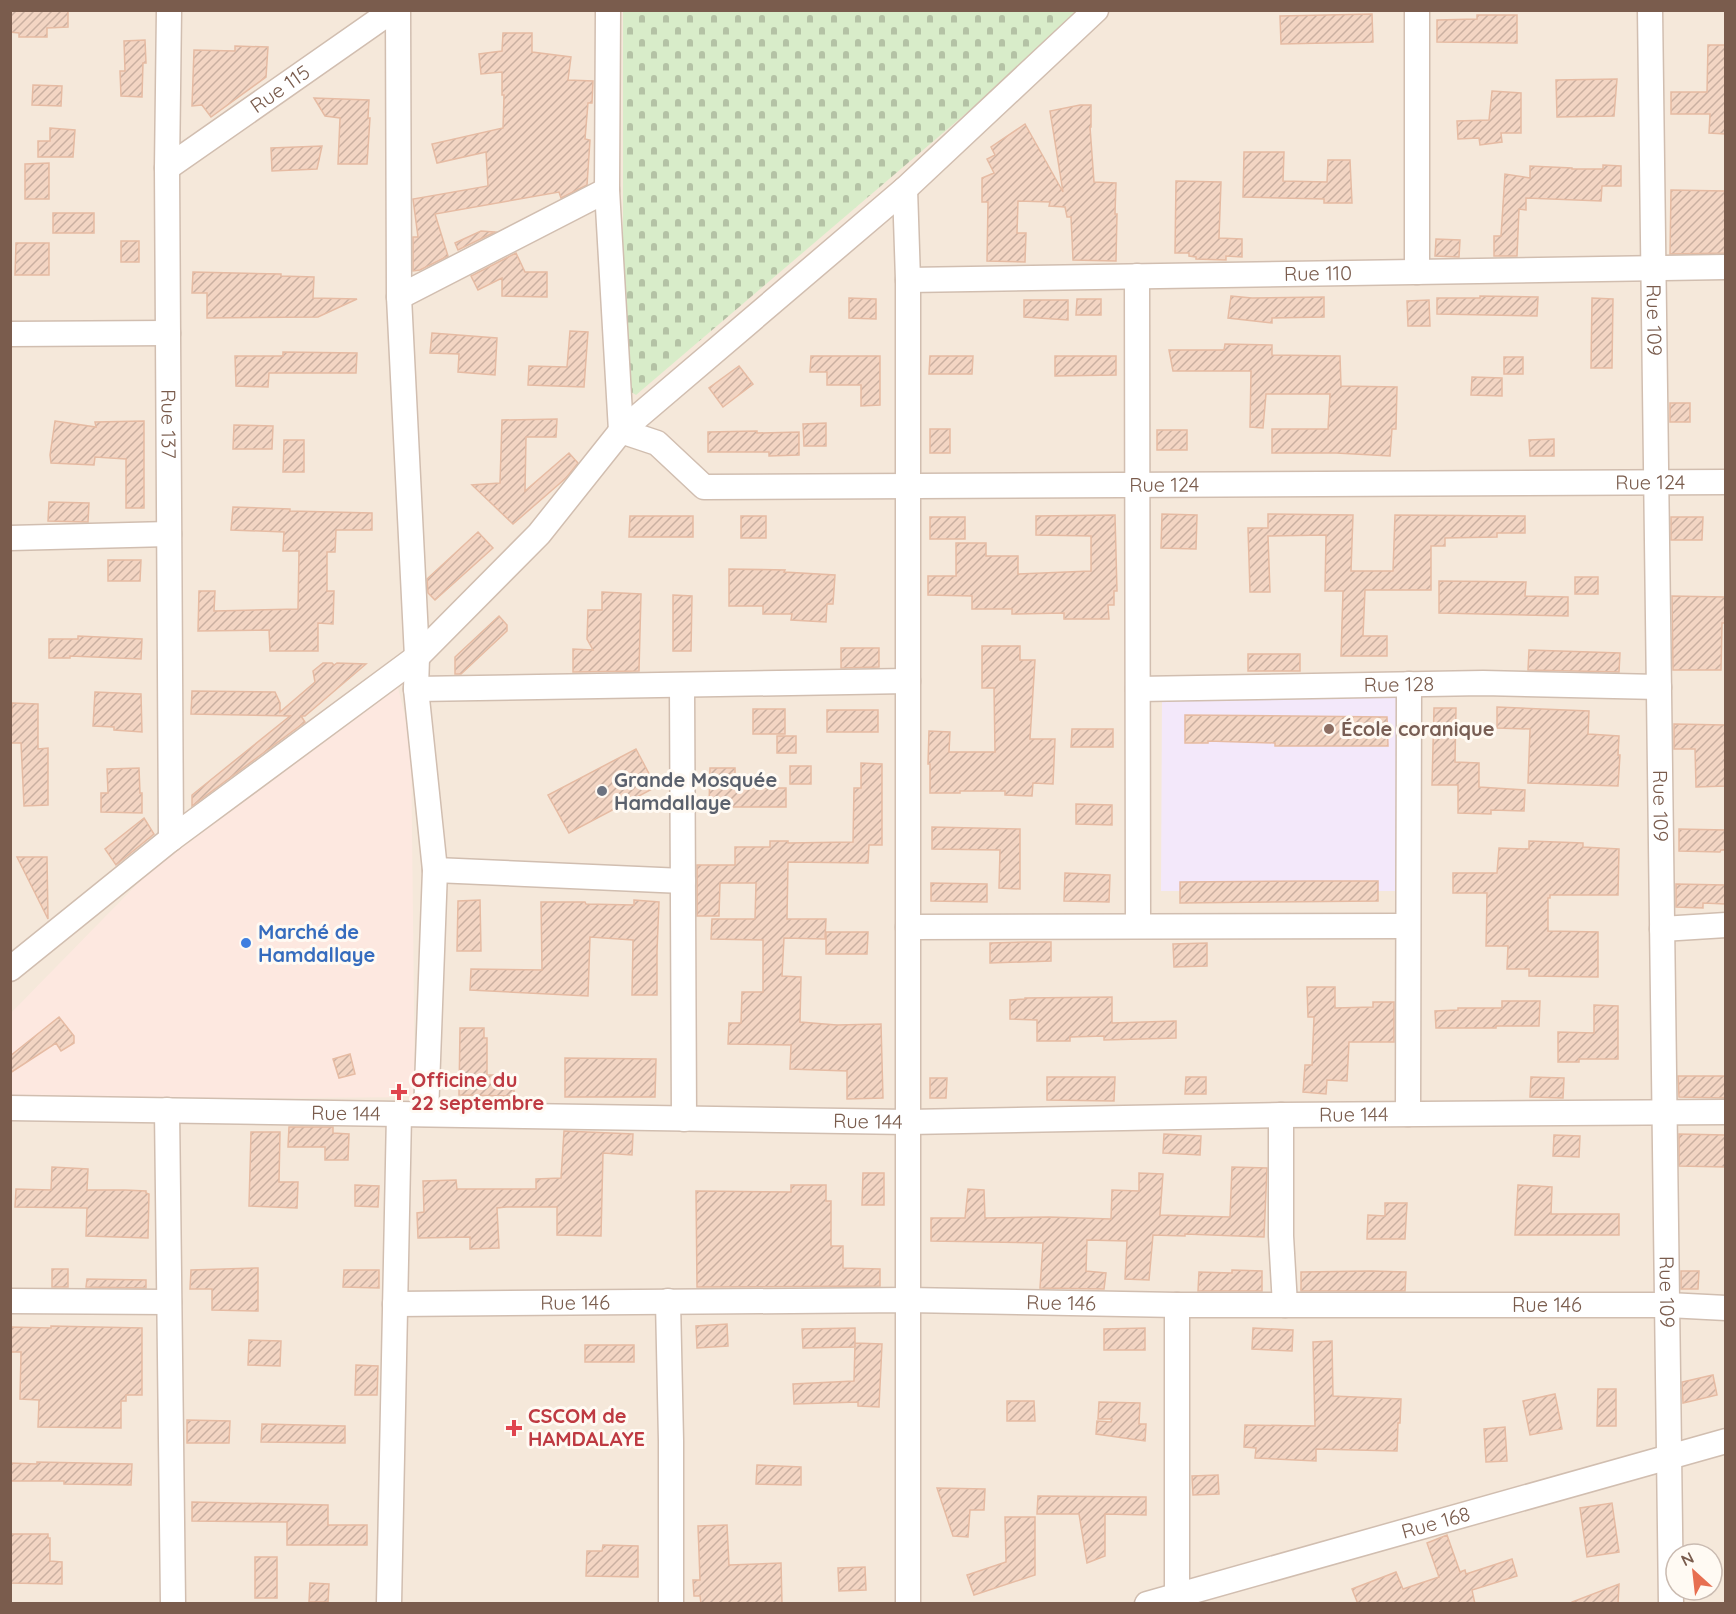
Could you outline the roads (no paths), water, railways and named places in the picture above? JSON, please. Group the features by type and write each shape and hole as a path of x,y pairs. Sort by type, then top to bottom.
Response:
{"street":[{"name":"Rue 137","path":"169,10 167,168 171,839"},
{"name":"Rue 115","path":"167,168 393,10"},
{"path":"398,10 399,297 417,657 416,689 435,870 426,1114"},
{"path":"608,10 607,190 621,431"},
{"path":"10,969 171,839 417,657 539,534 621,431 905,189 1096,10"},
{"path":"1417,10 1418,272"},
{"name":"Rue 109","path":"1650,10 1671,1604"},
{"path":"905,189 908,280 908,1604"},
{"path":"399,297 607,190"},
{"name":"Rue 110","path":"908,280 1725,267"},
{"path":"1137,276 1138,926"},
{"path":"10,334 168,333"},
{"name":"Rue 124","path":"621,431 657,443 704,487 1725,482"},
{"path":"10,538 169,534"},
{"path":"416,689 908,681"},
{"name":"Rue 128","path":"1137,689 1483,683 1659,687"},
{"path":"1408,1114 1409,684"},
{"path":"682,685 684,1119"},
{"path":"435,870 683,881"},
{"path":"1662,929 1725,925"},
{"path":"908,927 1408,926"},
{"name":"Rue 144","path":"10,1108 908,1122 1281,1115 1725,1112"},
{"path":"167,1110 173,1604"},
{"path":"389,1604 399,1114"},
{"path":"1281,1115 1281,1236 1285,1305"},
{"name":"Rue 146","path":"395,1304 908,1300 1177,1305 1668,1305 1725,1308"},
{"path":"10,1301 169,1302"},
{"path":"668,1301 671,1604"},
{"path":"1177,1305 1177,1599"},
{"name":"Rue 168","path":"1147,1604 1177,1599 1725,1442"}],"place":[{"name":"École coranique","path":"1329,729"},
{"name":"Grande Mosquée Hamdallaye","path":"602,791"},
{"name":"Marché de Hamdallaye","path":"246,943"},
{"name":"Officine du 22 septembre","path":"399,1092"},
{"name":"CSCOM de HAMDALAYE","path":"514,1428"}]}
